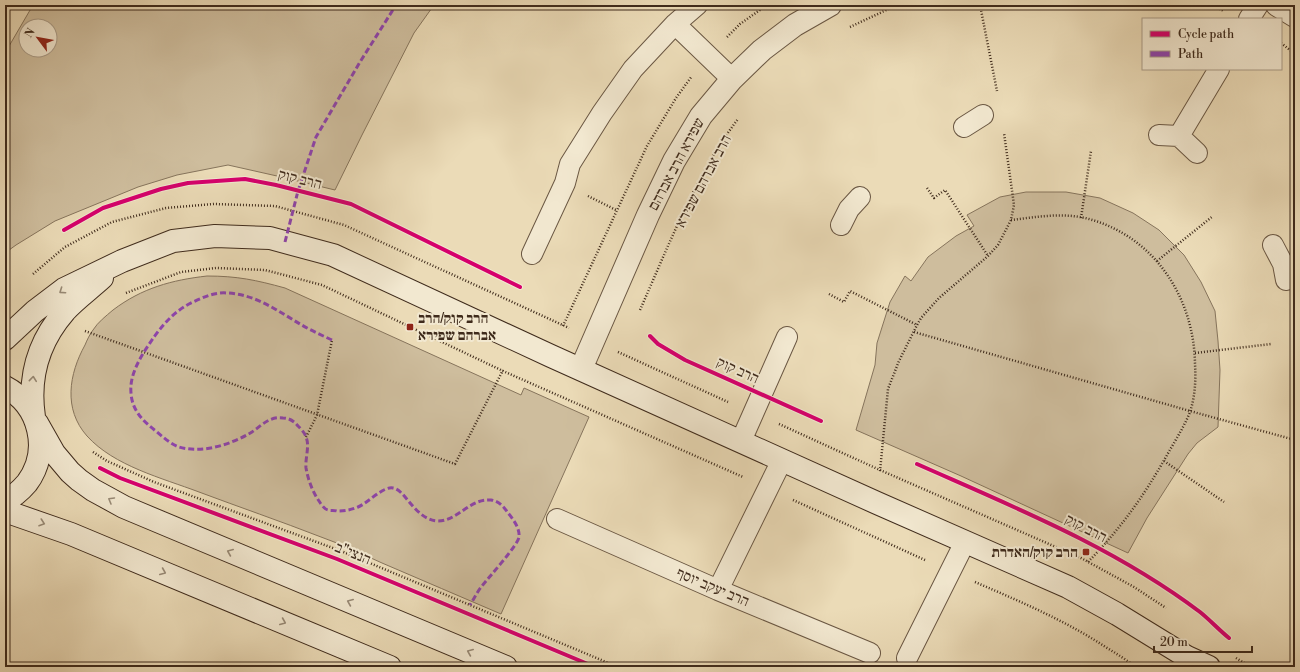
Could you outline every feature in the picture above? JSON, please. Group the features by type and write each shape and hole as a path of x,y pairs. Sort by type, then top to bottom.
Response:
{"street":[{"name":"שפירא הרב אברהם","path":"581,369 648,215 674,161 701,116 732,79 762,50 795,25 830,5"},
{"path":"1276,5 1295,16"},
{"path":"5,339 35,311 64,289 122,261 173,241 215,236 270,238 333,255 608,382 1068,587 1117,614 1148,635 1187,658 1209,667"},
{"path":"5,500 21,489 30,478 38,460 40,433 36,420 32,393 34,368 45,341 51,330 66,310 122,261"},
{"path":"5,387 19,396 26,403 54,453 70,472 93,490 124,507 506,667"},
{"path":"5,512 71,534 390,667"},
{"path":"1148,635 1179,667"}],"lane":[{"path":"532,254 565,184 570,164 602,113 633,69 675,24 697,5"},
{"path":"1250,18 1258,5"},
{"path":"675,24 732,79"},
{"path":"1179,136 1218,70"},
{"path":"964,127 984,115"},
{"path":"1159,135 1179,136 1197,153"},
{"path":"841,225 850,209 860,197"},
{"path":"1273,245 1283,264 1286,280"},
{"path":"741,441 787,337"},
{"path":"718,590 782,460"},
{"name":"הרב יעקב יוסף","path":"557,519 718,590 870,653"},
{"path":"907,658 965,542"}],"path":[{"path":"846,29 860,21 897,5"},
{"path":"1282,44 1295,54"},
{"path":"1081,218 1091,151"},
{"path":"927,188 934,198 945,190 988,256"},
{"path":"877,503 888,389 899,361 921,318 939,298 988,256 998,245 1011,220 1014,205"},
{"path":"1011,220 1052,215 1088,219 1118,230 1144,247 1164,269 1180,295 1190,323 1195,353 1196,383 1190,411 1181,431 1149,486 1126,520 1068,587"},
{"path":"1157,261 1213,216"},
{"path":"120,296 181,272 216,268 265,270 322,285 503,371 767,488 1067,625 1100,643 1135,667"},
{"path":"829,294 844,302 850,291 917,325"},
{"path":"82,330 455,464 503,371 516,340"},
{"path":"914,332 1295,440"},
{"path":"306,437 317,415 332,340"},
{"path":"1195,353 1271,344"},
{"path":"608,382 624,346"},
{"path":"1164,461 1224,502"}],"shaded area":[{"path":"33,5 434,5 414,33 335,190 228,165 177,175 138,187 55,221 5,253 5,53 18,31 18,58 58,58 58,18 25,18"},
{"path":"1026,192 1066,192 1100,198 1133,213 1159,230 1184,255 1201,282 1215,311 1220,370 1218,427 1197,443 1188,454 1147,518 1128,553 961,476 856,430 875,365 877,343 890,302 905,276 911,281 928,257 956,236 974,226 967,215 1000,197"},
{"path":"207,276 246,279 285,288 521,395 524,388 589,417 501,614 336,543 139,470 111,455 87,436 79,426 74,414 71,391 75,368 95,327 113,310 135,296 158,286"}],"marked path":[{"path":"285,242 298,191 316,137 360,62 396,5"},
{"path":"332,340 266,304 247,296 227,293 210,295 181,309 167,321 154,337 134,371 131,386 132,399 136,411 143,420 170,443 188,449 217,447 226,444 252,432 274,418 285,418 291,420 304,433 308,444 306,468 309,481 317,497 325,509 328,510 350,510 362,505 380,492 389,488 393,488 402,493 423,516 438,521 452,517 477,502 491,500 499,503 516,524 519,537 509,554 480,588 470,605"}],"cycle path":[{"name":"הרב קוק","path":"64,230 103,208 161,189 188,183 245,179 276,185 351,204 520,287"},
{"name":"הרב קוק","path":"650,336 658,344 685,360 821,421"},
{"name":"הרב קוק","path":"917,464 1063,530 1098,548 1167,589 1200,612 1229,638"},
{"name":"הנצי\"ב","path":"100,468 120,478 337,559 595,667"}],"place":[{"name":"הרב קוק/הרב אברהם שפירא","path":"410,327"},
{"name":"הרב קוק/האדרת","path":"1086,552"}]}
